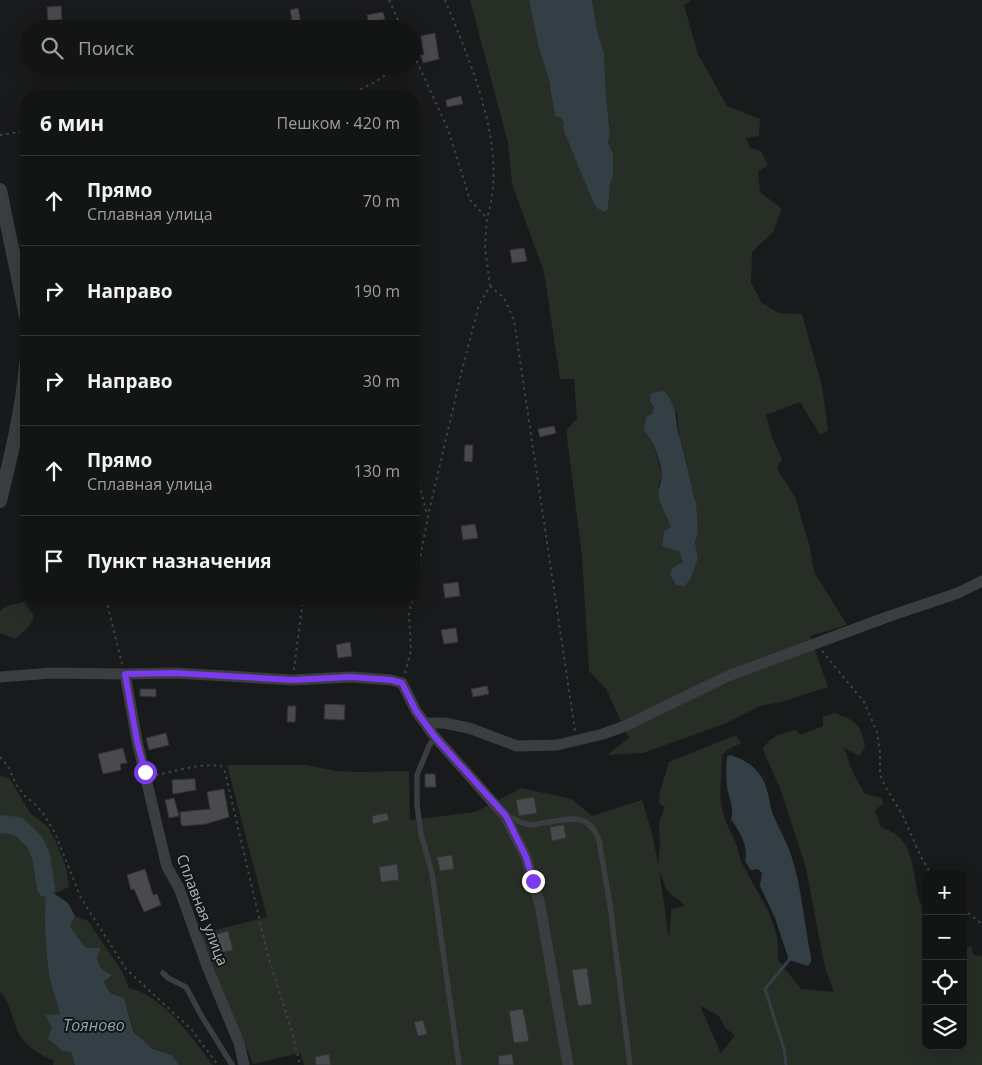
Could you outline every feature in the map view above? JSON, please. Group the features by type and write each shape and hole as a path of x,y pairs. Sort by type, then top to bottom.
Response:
{"street":[{"path":"0,190 20,287"},
{"path":"0,501 20,413"},
{"path":"426,723 444,723 470,728 517,746 557,745 604,734 625,726 728,676 887,617 958,593 982,581"},
{"path":"0,676 52,673 175,673 292,680 351,677 391,680 402,683 416,711 435,737 506,816 526,857 540,905 568,1065"},
{"name":"Сплавная улица","path":"125,674 137,741 168,867 179,888 198,943 239,1043 244,1065"}],"lane":[{"path":"435,737 429,746 417,775 417,805 421,834 432,873 459,1065"},
{"path":"506,816 530,825 583,820 595,830 599,840 610,905 630,1065"},
{"path":"163,973 186,986 232,1065"}],"path":[{"path":"389,0 398,20"},
{"path":"420,558 428,516 474,324 479,305 490,286 485,247 487,218 492,200 492,144 473,69 445,0"},
{"path":"420,68 448,129 470,200 487,218"},
{"path":"358,90 386,75"},
{"path":"0,135 20,132"},
{"path":"490,286 504,298 514,320 576,741"},
{"path":"420,483 428,516"},
{"path":"108,605 125,674"},
{"path":"292,680 301,605"},
{"path":"402,683 411,650 409,615 411,605"},
{"path":"816,644 864,702 877,732 880,753 880,775 902,814 921,857 929,870"},
{"path":"0,757 8,766 21,791 36,805 55,833 81,898 126,969 190,1029 218,1065"},
{"path":"146,777 203,766 221,766 225,772 268,956 293,1035 300,1065"},
{"path":"967,912 982,924"}],"shaded area":[{"path":"470,0 529,0 538,45 549,80 555,116 561,118 608,209 610,184 613,177 613,154 608,143 610,135 604,53 598,34 592,0 692,0 684,5 698,54 727,106 760,119 759,136 746,138 750,148 761,151 768,165 758,172 760,192 782,209 773,232 752,252 751,283 762,303 779,313 802,314 822,386 828,430 820,435 800,402 766,415 772,437 782,459 777,469 795,497 810,547 814,572 847,625 810,636 828,687 781,702 760,706 724,724 643,753 607,755 629,738 606,689 589,671 582,558 566,430 577,419 574,379 560,379 544,272 512,184 508,143","holes":["650,401 677,413 679,433 694,498 698,533 695,542 698,558 672,568 683,562 658,487 662,476 655,449 649,436 654,407"]},
{"path":"20,603 20,605 26,605 34,616 29,627 15,639 0,633 0,611 7,606"},
{"path":"835,713 848,718 859,728 865,746 860,756 844,748 853,773 865,794 882,798 883,804 875,810 881,827 894,833 901,839 912,860 919,900 922,906 922,1050 967,1050 967,946 972,947 973,955 982,956 982,1065 304,1065 300,1053 253,1064 200,934 267,917 227,765 306,765 336,771 409,771 410,820 475,812 521,788 572,799 592,816 642,800 652,833 658,863 660,846 659,822 665,807 659,803 660,791 669,762 736,735 741,743 722,755 720,791 722,805 725,820 742,863 773,922 778,947 778,960 801,989 834,992 825,968 806,868 781,791 763,749 772,738 786,732 796,730 800,735 823,726 823,717","holes":["659,870 667,891 685,905 671,910 669,938","700,1006 719,1016 726,1029 735,1035 721,1053"]},
{"path":"0,775 10,779 30,813 48,827 66,867 69,887 54,894 46,889 45,921 47,952 60,1014 45,1015 71,1052 75,1065 53,1065 54,1061 29,1046 18,1032 9,1006 0,992"},
{"path":"75,916 88,921 123,973 129,988 142,992 176,1019 213,1065 179,1065 172,1055 153,1049 133,1030 124,997 111,991 105,983 97,958 101,948 86,948 70,927"}],"water":[{"path":"529,0 592,0 598,34 604,53 610,135 608,143 613,154 613,177 610,184 608,209 604,212 597,208 592,199 563,129 564,123 561,118 555,116 549,80 538,45"},
{"path":"664,391 674,408 696,502 698,533 695,542 698,558 690,580 684,586 676,585 670,574 672,568 683,562 679,551 662,546 664,531 671,527 659,498 662,475 658,457 654,445 644,431 646,417 652,414 654,408 650,401 651,393"},
{"path":"730,755 743,760 753,767 765,783 772,812 795,867 811,957 811,962 808,966 789,960 775,918 760,886 762,873 758,869 751,870 745,861 746,850 744,844 731,819 732,807 726,775 727,757"},
{"name":"Тояново","path":"46,888 68,903 75,916 70,927 86,948 101,948 97,958 101,969 112,975 104,981 105,985 111,992 124,997 133,1031 153,1049 172,1055 179,1065 75,1065 71,1052 63,1051 48,1039 52,1028 45,1015 60,1014 50,979 47,957"}],"building":[{"path":"61,6 62,19 48,20 47,7"},
{"path":"298,8 300,20 292,20 290,10"},
{"path":"383,12 385,19 368,20 367,15"},
{"path":"435,33 439,59 423,63 421,55 424,55 421,36"},
{"path":"461,96 463,104 447,107 446,100"},
{"path":"524,248 527,261 512,263 510,250"},
{"path":"554,426 556,433 540,437 538,429"},
{"path":"465,445 473,445 472,462 464,461"},
{"path":"475,524 478,538 463,540 461,526"},
{"path":"458,582 460,596 445,598 443,584"},
{"path":"456,628 458,642 444,644 441,630"},
{"path":"350,642 352,656 338,658 336,645"},
{"path":"487,686 489,694 473,697 471,689"},
{"path":"140,689 156,689 156,697 140,696"},
{"path":"325,704 345,705 344,720 324,719"},
{"path":"288,706 296,706 295,722 287,722"},
{"path":"166,733 169,745 149,750 146,738"},
{"path":"123,748 127,763 120,764 121,770 103,774 98,754"},
{"path":"425,774 435,774 436,787 425,787"},
{"path":"195,779 196,790 173,794 172,780"},
{"path":"224,789 229,817 206,824 183,826 181,824 180,812 210,809 207,792"},
{"path":"534,797 537,813 519,816 516,800"},
{"path":"174,798 179,816 169,818 165,800"},
{"path":"387,813 389,820 373,824 372,816"},
{"path":"564,825 566,838 552,841 550,827"},
{"path":"452,855 454,869 440,871 437,857"},
{"path":"397,864 399,880 381,882 379,867"},
{"path":"145,869 153,895 157,894 161,905 144,912 134,889 131,890 127,875"},
{"path":"228,931 233,950 216,954 211,936"},
{"path":"587,968 592,1004 578,1006 572,970"},
{"path":"523,1009 529,1041 514,1043 509,1011"},
{"path":"423,1020 427,1034 418,1036 414,1022"},
{"path":"329,1054 331,1065 316,1065 315,1057"},
{"path":"512,1054 514,1065 499,1065 498,1056"}],"waterway":[{"path":"0,824 18,826 34,841 41,856 46,888"},
{"path":"786,1065 784,1049 765,989 789,960"}],"route":[{"path":"145,772 137,741 125,674 175,673 292,680 351,677 391,680 402,683 416,711 435,737 506,816 526,857 533,881"}]}
